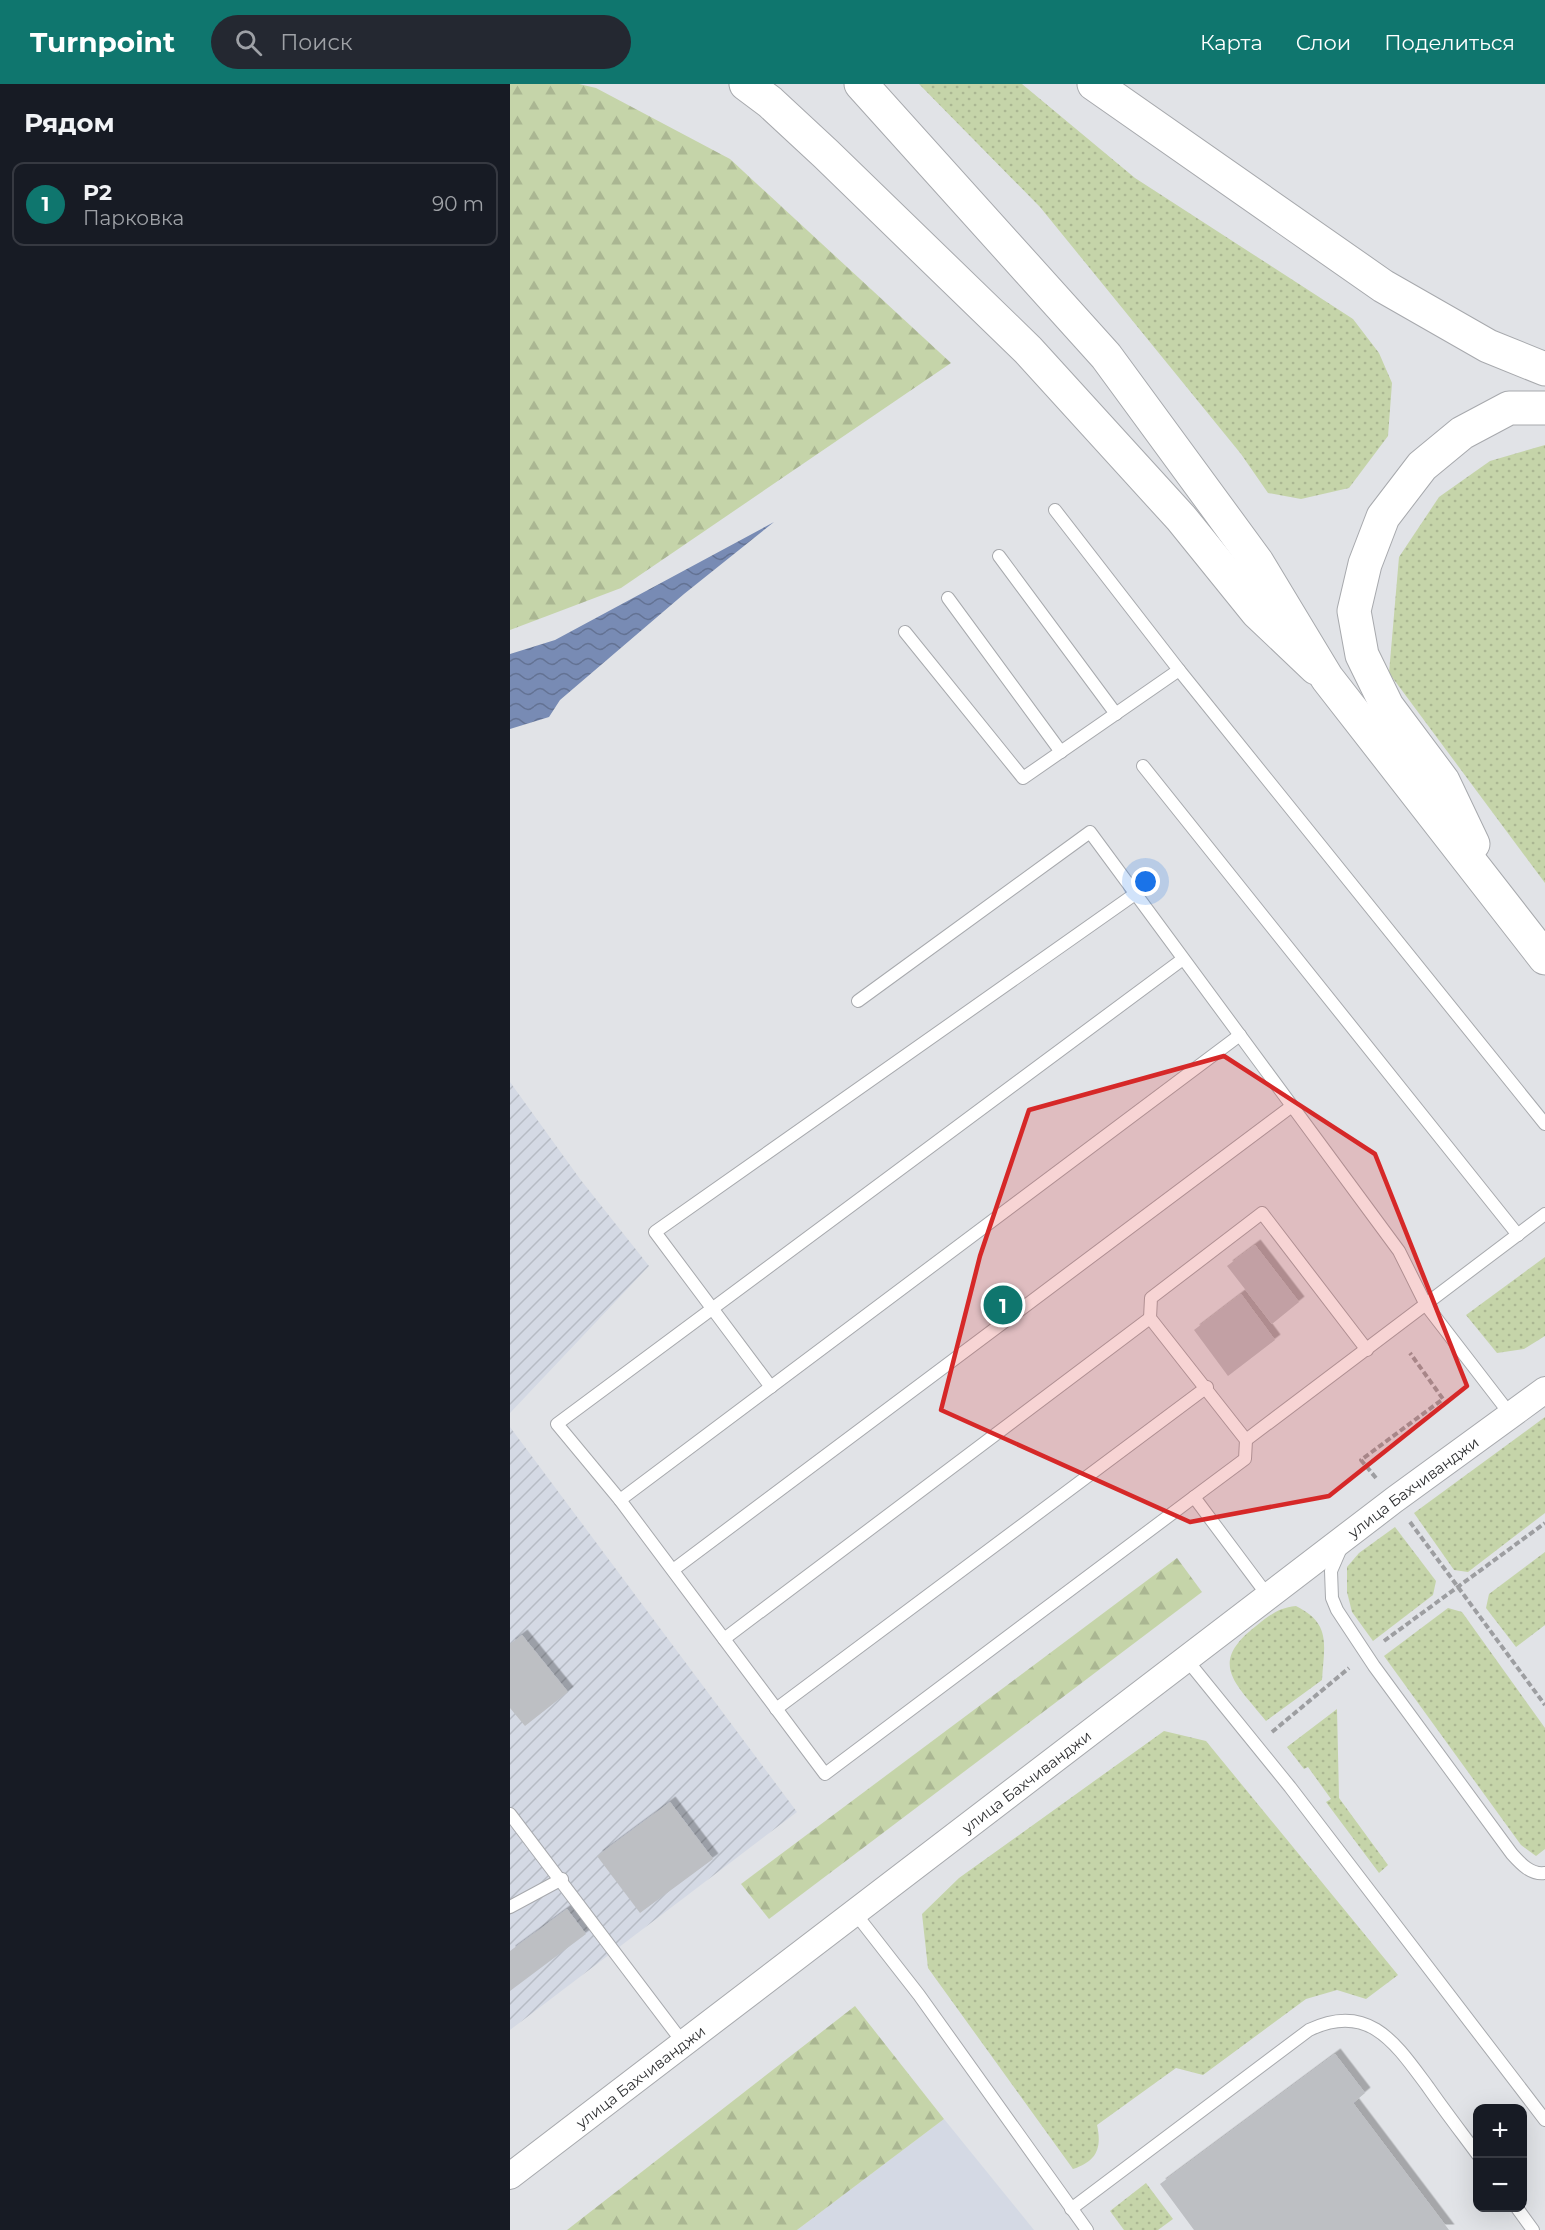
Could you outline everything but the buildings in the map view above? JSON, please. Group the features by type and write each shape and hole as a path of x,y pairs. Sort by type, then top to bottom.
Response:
{"main road":[{"path":"746,84 770,102 818,147 1028,350 1181,518 1257,612 1327,678"},
{"path":"861,84 1106,356 1257,562 1327,678 1545,958"},
{"path":"1094,84 1383,286 1488,346 1545,369"},
{"path":"1489,887 1470,838 1443,781 1388,706 1367,666 1362,655 1354,612 1365,564 1383,517 1422,466 1462,433 1509,408 1545,408"}],"street":[{"name":"улица Бахчиванджи","path":"510,2176 1394,1500 1545,1390"}],"lane":[{"path":"1054,510 1179,670 1545,1124"},
{"path":"999,556 1116,714"},
{"path":"948,598 1061,752"},
{"path":"905,632 1023,778 1179,670"},
{"path":"1143,766 1518,1235"},
{"path":"858,1000 1090,832 1399,1251 1426,1305 1510,1414"},
{"path":"771,1387 655,1232 1135,894"},
{"path":"1183,959 556,1424 620,1500 825,1774 1245,1459 1246,1440 1150,1318 1151,1298 1262,1213 1367,1350"},
{"path":"620,1500 1239,1035"},
{"path":"672,1570 1292,1106"},
{"path":"1246,1440 1545,1214"},
{"path":"724,1639 1150,1318"},
{"path":"776,1708 1207,1388"},
{"path":"1194,1497 1268,1596"},
{"path":"1348,1537 1336,1554 1331,1571 1332,1598 1337,1610 1366,1654 1512,1854 1538,1874 1545,1873"},
{"path":"1187,1660 1256,1744 1545,2120"},
{"path":"510,1814 684,2044"},
{"path":"510,1907 562,1880"},
{"path":"855,1913 919,1995 1087,2230"},
{"path":"1071,2209 1309,2030 1324,2022 1358,2021 1393,2041 1473,2148"},
{"path":"1520,2212 1533,2230"}],"path":[{"path":"1410,1353 1443,1399 1361,1460 1394,1500 1545,1705"},
{"path":"1256,1744 1366,1654 1545,1523"}],"highlighted area":[{"path":"1224,1056 1375,1154 1467,1386 1329,1496 1190,1522 941,1410 980,1256 1029,1110"}],"shaded area":[{"path":"510,1082 580,1179 649,1266 510,1413"},
{"path":"510,1427 797,1812 510,2030"},
{"path":"944,2119 1034,2230 797,2230"}],"green space":[{"path":"510,84 579,84 596,88 730,159 951,363 621,588 510,630"},
{"path":"919,84 1022,84 1135,178 1353,319 1379,353 1392,383 1388,436 1349,488 1301,499 1268,493 1241,454 1040,207"},
{"path":"1545,445 1545,883 1389,673 1399,557 1439,497 1490,461"},
{"path":"1545,1257 1545,1336 1524,1349 1497,1353 1466,1315"},
{"path":"1545,1417 1545,1513 1468,1572 1454,1570 1414,1513"},
{"path":"1395,1527 1436,1581 1433,1595 1373,1641 1352,1612 1347,1592 1347,1567 1359,1553"},
{"path":"1545,1552 1545,1625 1516,1647 1486,1608 1489,1594"},
{"path":"1177,1558 1202,1592 769,1919 741,1884"},
{"path":"1296,1606 1316,1620 1321,1628 1324,1646 1322,1680 1266,1721 1237,1684 1231,1673 1230,1663 1233,1652 1241,1639 1256,1626 1279,1610"},
{"path":"1448,1608 1462,1612 1545,1728 1545,1849 1536,1856 1521,1845 1384,1656"},
{"path":"1337,1709 1339,1798 1388,1865 1379,1873 1326,1802 1331,1799 1308,1767 1304,1769 1287,1747"},
{"path":"1164,1731 1206,1741 1398,1975 1366,1999 1337,1990 1306,1999 1203,2075 1176,2068 1097,2125 1099,2140 1096,2153 1088,2162 1073,2169 928,1968 922,1914 959,1878"},
{"path":"855,2006 944,2119 797,2230 567,2230"},
{"path":"1146,2183 1173,2219 1158,2230 1124,2230 1110,2211"}],"water":[{"path":"774,522 684,594 560,700 549,717 510,729 510,654 555,640"}],"place":[{"name":"P2","path":"1003,1305"}]}
